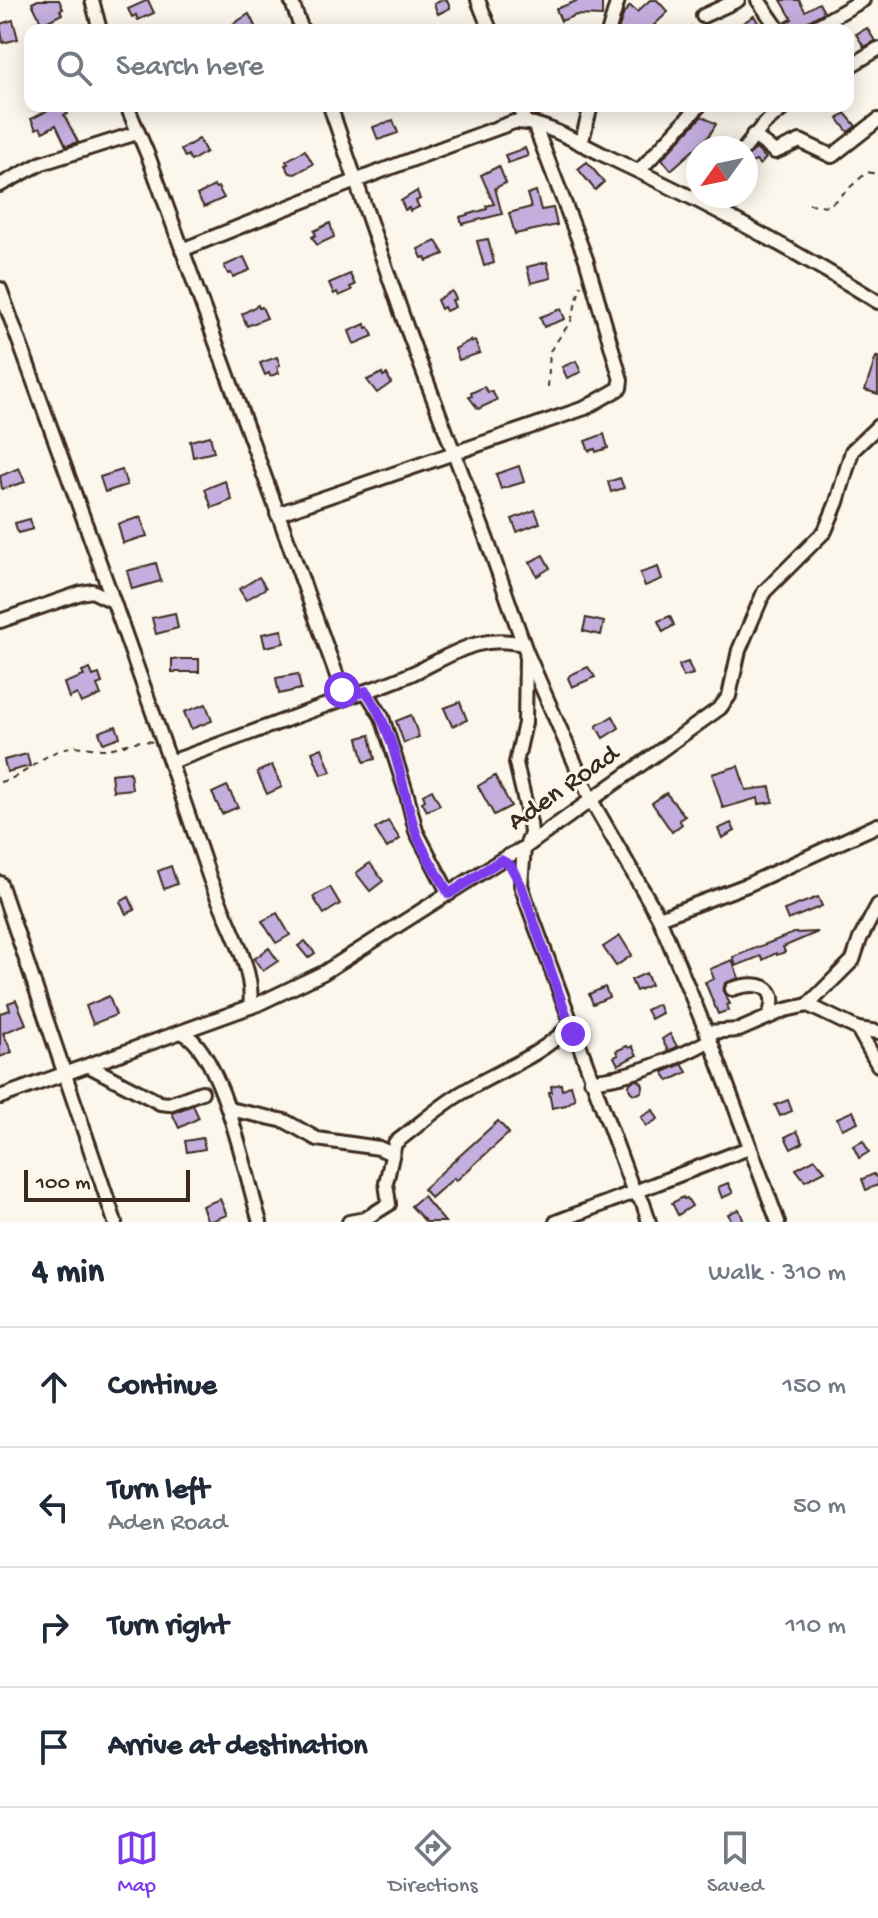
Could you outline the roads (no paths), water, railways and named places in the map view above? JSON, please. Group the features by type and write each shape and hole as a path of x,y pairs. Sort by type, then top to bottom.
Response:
{"street":[{"path":"92,0 99,24"},
{"path":"97,15 100,0"},
{"path":"291,0 300,24"},
{"path":"478,0 488,24"},
{"path":"611,24 618,0"},
{"path":"703,16 724,2 738,0"},
{"path":"758,0 775,24"},
{"path":"821,24 863,0"},
{"path":"854,63 878,49"},
{"path":"129,112 149,158 342,690 351,696"},
{"path":"332,112 406,326 525,648 591,800 659,918 709,1036 778,1222"},
{"path":"277,514 456,455 585,408 620,388 621,380 586,259 523,112"},
{"path":"581,144 589,112"},
{"path":"639,171 693,112"},
{"path":"779,112 753,135 775,152 800,141 832,156 878,120"},
{"path":"182,250 355,180 385,172 514,122 529,123 686,190"},
{"path":"0,185 42,163 137,133"},
{"path":"720,208 878,302"},
{"path":"0,289 166,747 212,886 249,980 250,1007"},
{"name":"Aden Road","path":"0,1097 183,1033 250,1007 323,973 525,847 720,708 729,696 739,650 764,592 825,531 852,451 878,426"},
{"path":"0,621 92,591 113,601"},
{"path":"171,762 411,674 487,640 505,640 525,648"},
{"path":"521,885 525,847 531,834 516,763 525,723 525,648"},
{"path":"366,691 382,717 416,831 449,894"},
{"path":"659,918 747,885 878,825"},
{"path":"501,860 510,865 521,885 570,1025 633,1190 643,1203 649,1222"},
{"path":"0,883 115,1222"},
{"path":"648,899 679,910"},
{"path":"591,1080 603,1080 693,1050 709,1036 739,1030 769,1016 808,1005 853,960 878,905"},
{"path":"732,989 759,984 767,989 772,1001 769,1016"},
{"path":"808,1005 858,1029 878,1032"},
{"path":"349,1222 365,1219 389,1204 386,1183 395,1143 462,1092 545,1046 570,1025"},
{"path":"858,1029 878,1065"},
{"path":"183,1033 196,1040 204,1051 229,1109 260,1222"},
{"path":"89,1066 160,1103 169,1104 202,1092"},
{"path":"229,1109 285,1121 317,1139 379,1148 392,1154"},
{"path":"556,1222 749,1148"}]}
